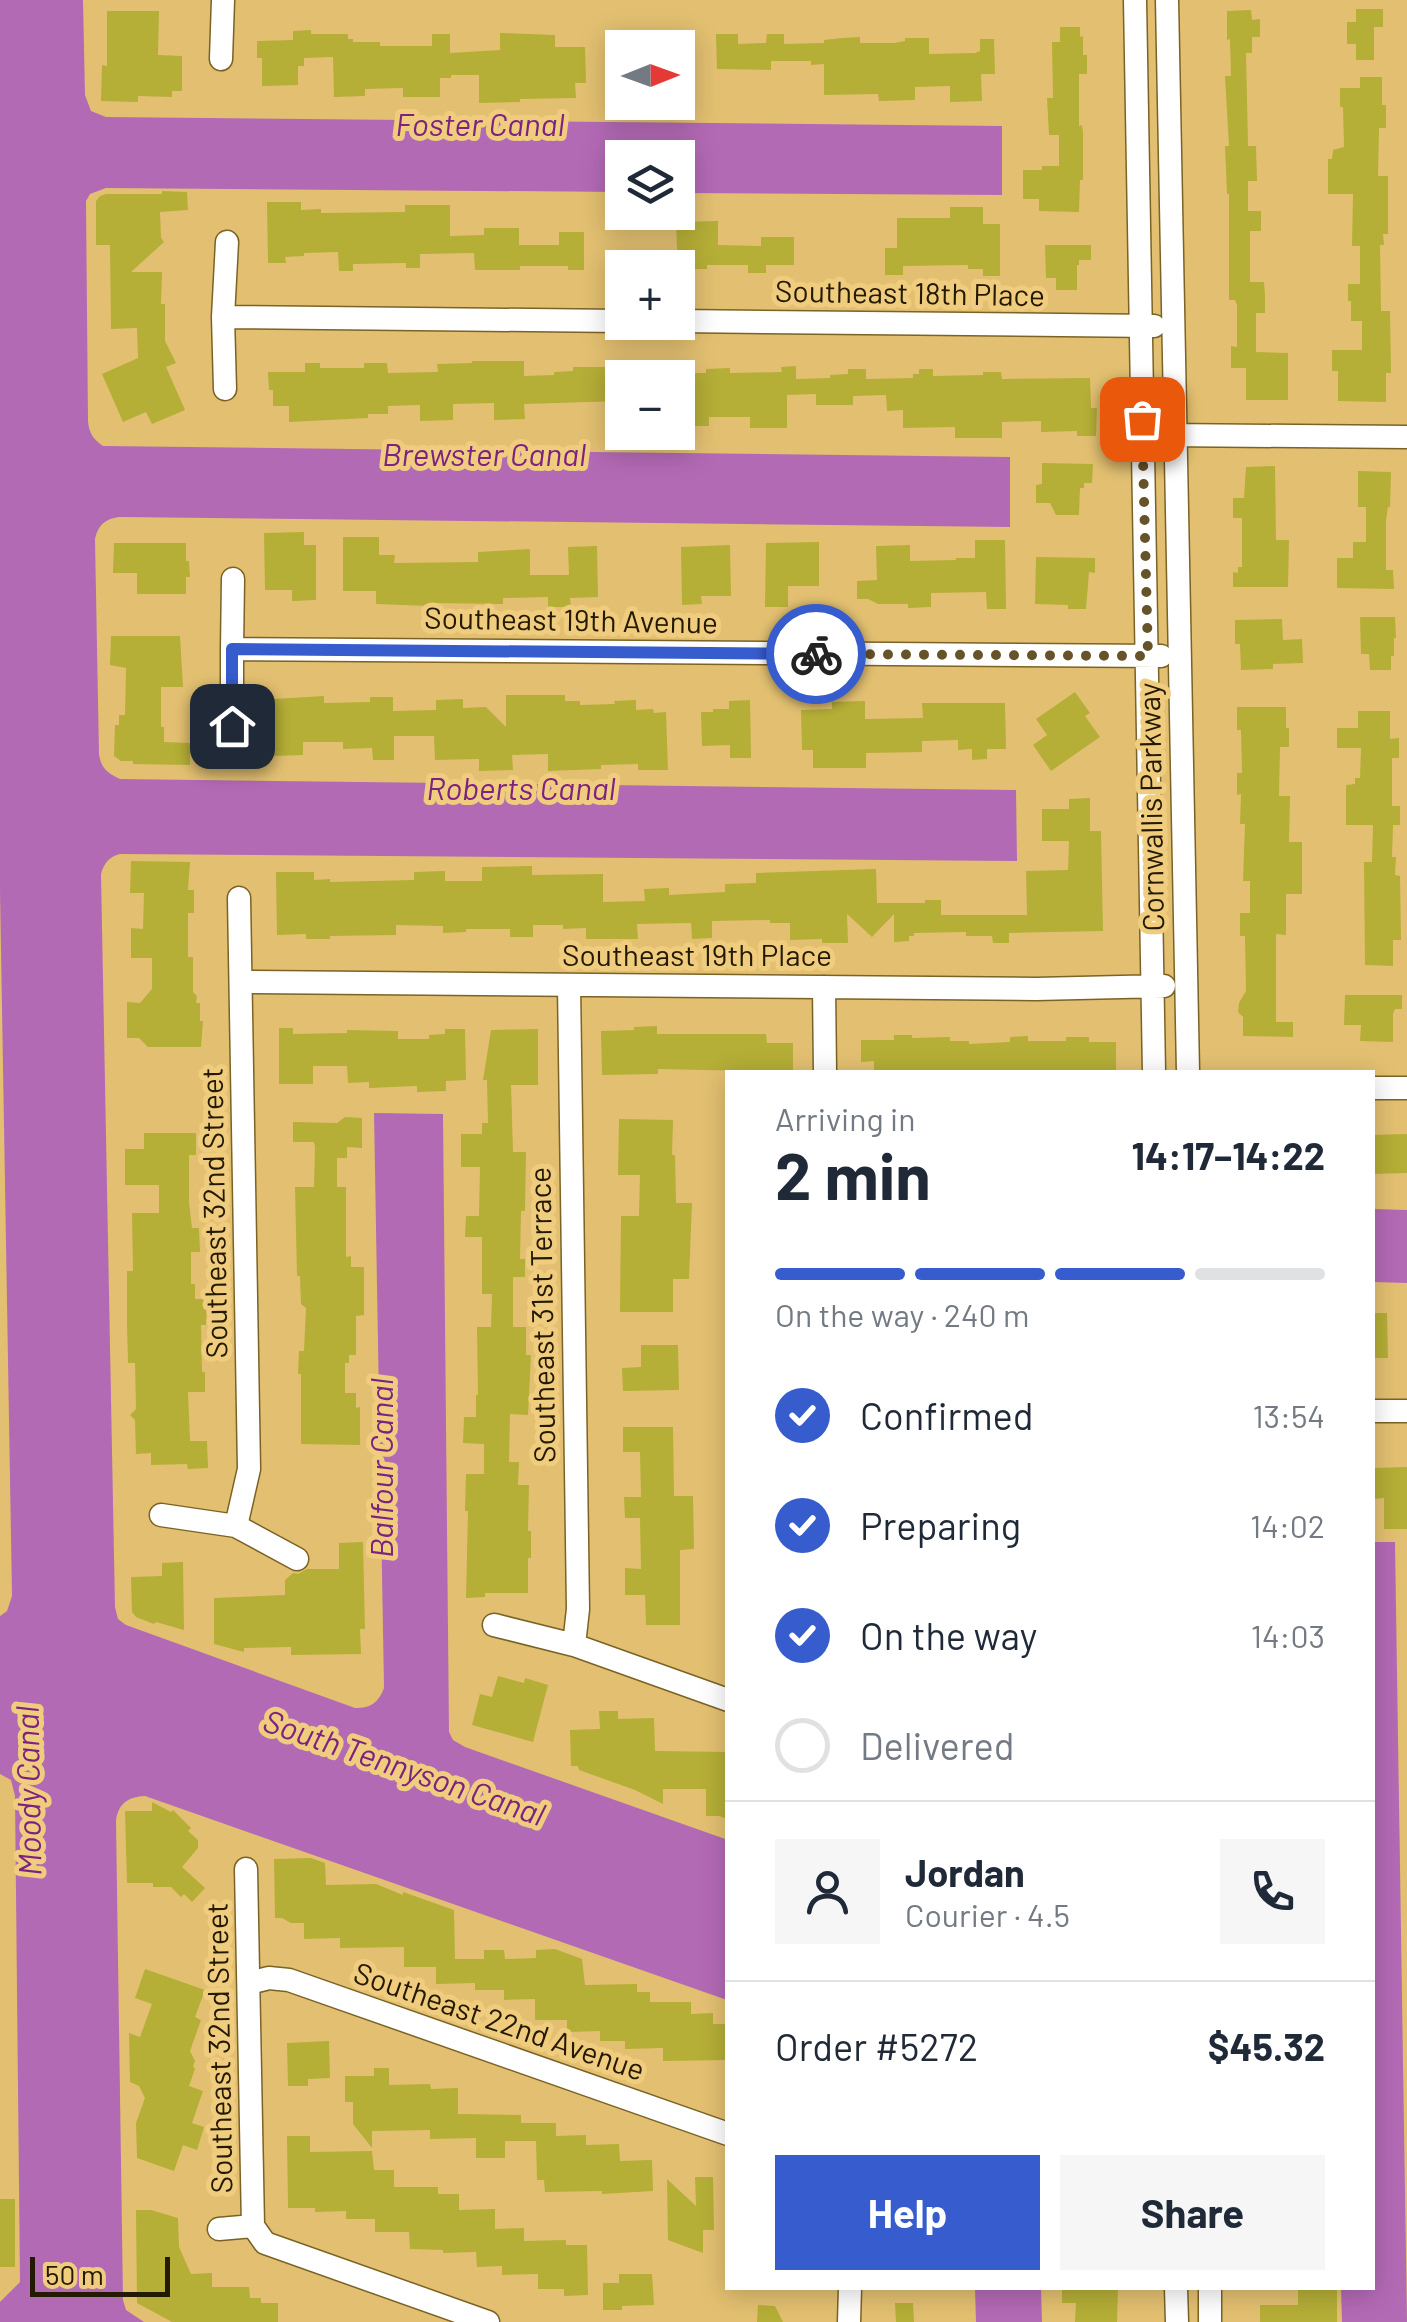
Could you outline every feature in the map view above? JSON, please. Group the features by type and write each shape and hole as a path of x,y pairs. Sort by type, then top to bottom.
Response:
{"street":[{"path":"221,59 223,0"},
{"name":"Cornwallis Parkway","path":"1135,0 1154,1070"},
{"name":"Cornwallis Parkway","path":"1168,0 1188,1070"},
{"path":"225,389 226,242"},
{"path":"224,317 605,321"},
{"name":"Southeast 18th Place","path":"695,322 1172,326"},
{"path":"1143,436 1407,437"},
{"path":"232,726 233,580"},
{"name":"Southeast 19th Avenue","path":"232,649 1179,657"},
{"name":"Southeast 32nd Street","path":"236,1526 249,1468 239,898"},
{"name":"Southeast 19th Place","path":"242,982 1036,989 1185,986"},
{"name":"Southeast 31st Terrace","path":"568,985 578,1609 574,1645"},
{"path":"824,987 826,1070"},
{"path":"1375,1088 1407,1088"},
{"path":"1375,1411 1407,1412"},
{"path":"161,1515 236,1526 297,1559"},
{"path":"494,1625 574,1645 725,1699"},
{"name":"Southeast 32nd Street","path":"246,1869 253,2226"},
{"name":"Southeast 22nd Avenue","path":"249,1982 289,1980 725,2133"},
{"path":"219,2229 253,2226 266,2243 488,2322"},
{"path":"849,2322 850,2290"},
{"path":"1176,2290 1177,2322"},
{"path":"1210,2290 1210,2322"}],"water":[{"path":"0,0 83,0 85,95 91,111 106,117 1002,126 1002,195 695,193 695,140 605,140 605,192 106,188 90,194 86,201 88,421 92,435 103,446 1010,457 1010,527 119,517 100,526 95,539 99,754 105,769 120,779 1016,790 1017,861 120,854 110,859 101,874 118,1619 355,1708 370,1706 379,1697 384,1688 374,1113 443,1114 449,1732 453,1740 465,1747 725,1839 725,1999 145,1796 125,1802 116,1820 123,2300 126,2310 144,2322 0,2322 0,2302 20,2282 15,1796 11,1780 0,1774 0,1616 7,1611 12,1596 0,891"},
{"path":"1375,1209 1407,1210 1407,1283 1375,1282"},
{"path":"1375,1542 1395,1542 1407,2322 1342,2322 1341,2290 1375,2290"},
{"path":"975,2290 1041,2290 1042,2322 976,2322"}],"building":[{"path":"1356,9 1383,9 1383,27 1374,27 1374,60 1356,60 1356,44 1347,44 1347,22 1356,22"},
{"path":"1251,10 1252,20 1260,19 1260,37 1252,37 1252,53 1246,53 1248,146 1256,146 1257,181 1248,181 1248,211 1261,211 1261,231 1250,231 1250,282 1264,282 1265,296 1265,313 1256,313 1256,352 1288,353 1288,400 1246,400 1246,368 1231,368 1231,346 1237,347 1237,305 1235,300 1229,300 1225,76 1231,76 1227,11"},
{"path":"107,11 159,11 158,55 182,56 182,91 172,91 172,97 138,96 138,102 101,101 102,65 107,66"},
{"path":"1060,27 1080,27 1083,55 1087,55 1087,74 1079,74 1083,180 1079,212 1039,211 1039,199 1023,199 1023,170 1059,166 1059,135 1049,135 1047,98 1053,98 1052,42 1060,42"},
{"path":"311,30 311,34 348,34 353,42 380,42 380,46 432,46 432,34 450,34 450,53 500,50 500,33 555,35 555,47 585,47 586,83 575,83 576,98 479,103 479,75 451,75 440,78 440,97 403,97 403,88 365,89 365,96 334,97 333,57 304,58 304,66 298,66 298,85 262,86 262,58 257,58 257,41 293,40 293,31"},
{"path":"716,34 738,34 738,44 766,43 767,34 784,34 784,44 860,37 860,43 929,38 929,54 975,53 980,51 980,39 994,39 995,74 981,74 982,101 950,102 950,86 915,87 915,100 879,101 878,94 824,95 824,64 771,61 771,70 717,69"},
{"path":"1360,77 1382,77 1382,105 1386,105 1386,128 1379,128 1378,176 1388,176 1388,234 1383,234 1384,245 1380,245 1381,311 1390,311 1391,373 1386,373 1386,402 1338,401 1338,371 1332,371 1332,350 1362,350 1362,321 1351,321 1348,301 1348,284 1360,284 1360,246 1352,246 1353,194 1328,194 1328,159 1332,159 1333,150 1344,147 1340,88 1360,88"},
{"path":"187,192 188,210 160,212 164,242 131,272 162,272 165,341 176,363 166,367 185,410 152,424 146,412 123,422 102,374 138,358 137,328 111,329 110,245 96,245 96,201 106,194"},
{"path":"267,202 301,202 301,210 321,209 321,213 405,212 405,205 450,205 450,236 484,235 484,228 519,228 519,245 559,245 559,232 584,232 584,270 520,266 520,270 475,270 474,253 420,254 420,268 406,268 406,263 353,264 353,271 339,271 338,252 304,253 285,257 286,263 268,263"},
{"path":"950,207 983,207 983,224 1000,224 1000,276 983,276 983,269 968,269 968,265 903,266 903,275 885,275 885,248 897,248 897,218 950,218"},
{"path":"718,221 718,245 761,246 761,237 794,237 794,265 766,265 766,273 748,273 748,265 707,265 707,269 695,269 695,250 677,250 676,230 695,230 695,222"},
{"path":"1045,245 1091,245 1091,260 1079,260 1077,265 1077,290 1056,290 1056,278 1046,278"},
{"path":"524,361 524,376 554,375 573,371 573,367 605,367 605,402 524,404 525,419 494,420 494,403 453,404 453,420 420,421 420,405 388,406 388,414 368,414 368,418 289,422 289,406 273,406 273,390 269,390 268,372 305,372 305,363 320,363 320,368 364,368 364,363 387,363 388,373 438,372 437,364"},
{"path":"796,366 796,379 830,378 848,374 848,369 866,369 866,379 913,378 919,369 933,369 933,376 1001,372 1002,379 1090,378 1091,408 1097,408 1096,436 1077,436 1077,431 1041,432 1041,421 1002,422 1002,438 955,438 955,427 903,428 903,410 887,411 886,395 853,396 853,405 816,405 816,394 787,395 787,428 750,428 750,417 709,417 709,426 695,426 695,373 730,368 730,373 782,372 781,367"},
{"path":"1042,463 1093,464 1092,483 1084,483 1084,488 1080,488 1079,515 1056,515 1050,503 1036,503 1036,485 1042,484"},
{"path":"1275,466 1276,540 1289,540 1288,587 1233,587 1233,572 1238,573 1238,567 1242,567 1242,518 1233,518 1233,498 1244,498 1246,467"},
{"path":"1358,471 1391,472 1386,570 1393,570 1394,589 1337,588 1337,558 1353,558 1353,542 1366,542 1366,507 1358,507"},
{"path":"304,532 304,545 316,545 316,600 292,601 292,590 265,590 264,533"},
{"path":"343,537 379,537 379,555 395,555 394,563 478,562 478,552 530,549 530,575 569,575 568,547 597,546 598,597 570,598 571,607 548,607 548,597 503,598 503,604 376,604 376,591 343,591"},
{"path":"975,540 1005,540 1006,609 987,609 986,592 931,593 931,607 908,608 908,604 857,599 857,581 877,580 876,546 910,545 910,561 956,560 975,558"},
{"path":"819,542 819,586 788,586 788,607 765,607 766,543"},
{"path":"114,543 186,543 190,577 186,577 186,594 137,594 137,573 113,573"},
{"path":"730,545 731,596 701,596 702,604 682,605 681,547"},
{"path":"1036,557 1095,558 1095,573 1089,572 1086,609 1035,604"},
{"path":"1360,617 1395,617 1391,670 1370,670 1369,654 1361,654"},
{"path":"1282,619 1283,640 1302,639 1303,663 1241,670 1235,620"},
{"path":"111,636 180,636 183,687 161,687 161,727 164,742 190,743 190,765 133,764 114,756 115,725 119,725 119,715 125,715 126,668 110,665"},
{"path":"1075,692 1100,737 1051,771 1033,745 1047,735 1036,719"},
{"path":"506,695 565,695 565,701 580,701 580,705 636,700 636,710 666,712 668,770 638,770 638,764 548,771 548,754 512,755 513,770 479,771 479,759 435,760 434,736 394,736 394,760 373,760 372,748 343,749 343,742 303,742 303,755 273,756 274,699 324,696 324,703 393,697 393,711 436,710 436,700 463,699 463,708 486,707 506,727"},
{"path":"750,700 751,758 730,758 730,745 702,746 701,712 729,709 729,701"},
{"path":"865,701 865,719 923,718 922,703 1005,703 1006,749 987,749 987,759 972,760 972,749 958,750 958,740 922,741 922,752 866,753 866,768 813,768 813,750 802,750 801,710 832,709 832,702"},
{"path":"1237,707 1286,707 1289,747 1280,747 1279,796 1290,796 1289,842 1302,842 1302,894 1286,894 1286,935 1276,934 1276,1022 1293,1022 1293,1037 1243,1036 1243,1017 1238,1012 1246,991 1245,936 1240,936 1240,913 1250,913 1250,881 1243,881 1245,824 1240,824 1241,794 1237,795 1237,773 1242,773"},
{"path":"1358,711 1390,711 1390,739 1399,738 1399,758 1392,758 1392,806 1400,806 1400,825 1393,825 1392,857 1396,857 1395,875 1400,876 1401,940 1393,940 1393,966 1365,965 1364,862 1372,862 1373,825 1346,825 1346,785 1355,784 1355,778 1360,778 1361,748 1337,748 1337,728 1358,728"},
{"path":"1090,798 1090,831 1101,831 1103,931 1009,933 1009,943 993,943 992,936 966,936 966,932 914,933 909,941 894,942 894,914 872,937 847,914 848,943 790,940 790,923 770,920 712,921 712,938 692,939 691,923 637,924 638,939 586,939 586,928 563,929 563,925 533,925 533,937 510,937 510,929 443,933 443,926 396,925 396,935 306,939 306,934 277,935 276,872 314,872 314,880 330,882 414,880 414,872 445,871 445,881 482,881 482,867 532,866 532,875 603,874 603,902 645,901 644,889 669,888 669,895 725,892 725,884 756,883 756,873 876,869 877,903 941,900 941,915 1027,915 1026,871 1068,870 1069,841 1042,841 1042,809 1069,809 1069,799"},
{"path":"131,861 190,862 188,890 194,890 194,913 188,913 188,957 193,957 193,992 196,1003 200,1003 203,1021 201,1047 148,1047 139,1038 127,1038 127,1002 140,1003 152,989 152,958 131,958 131,928 143,929 144,893 130,893"},
{"path":"1345,995 1402,995 1402,1009 1395,1009 1393,1014 1393,1042 1360,1041 1361,1025 1344,1025"},
{"path":"657,1026 657,1034 766,1034 767,1043 793,1043 793,1070 658,1069 658,1074 602,1075 601,1031"},
{"path":"279,1028 293,1028 293,1034 398,1031 398,1039 429,1039 429,1035 445,1034 445,1029 465,1029 466,1080 446,1081 446,1091 417,1092 417,1086 369,1088 369,1082 348,1083 347,1066 313,1066 313,1084 279,1084"},
{"path":"538,1029 538,1085 511,1085 513,1152 526,1152 520,1259 525,1259 525,1277 513,1277 513,1327 526,1327 526,1355 531,1355 528,1415 510,1414 509,1462 519,1462 518,1485 529,1485 528,1593 485,1593 485,1597 466,1598 466,1474 484,1474 484,1444 463,1443 464,1417 476,1417 477,1327 491,1327 492,1294 482,1294 482,1237 465,1237 466,1216 479,1216 480,1167 461,1167 461,1134 482,1134 482,1123 488,1123 487,1080 483,1080 491,1030"},
{"path":"894,1035 950,1037 950,1041 969,1044 1010,1042 1010,1037 1066,1041 1066,1037 1089,1037 1089,1042 1116,1042 1116,1070 874,1070 874,1061 861,1062 861,1040 894,1040"},
{"path":"345,1117 362,1118 362,1148 347,1147 347,1158 337,1158 337,1187 346,1187 346,1257 351,1256 351,1267 364,1267 364,1315 356,1316 356,1355 349,1355 349,1363 345,1363 345,1393 356,1393 356,1408 360,1407 360,1445 301,1444 298,1374 299,1351 304,1351 306,1308 301,1304 297,1276 295,1187 314,1187 315,1147 314,1142 293,1142 293,1122 337,1123"},
{"path":"619,1119 673,1120 676,1203 692,1203 689,1279 673,1279 673,1312 620,1312 621,1216 639,1216 640,1175 618,1175"},
{"path":"144,1133 196,1133 196,1155 189,1155 189,1202 192,1228 199,1228 200,1252 191,1252 191,1284 195,1284 195,1299 207,1299 206,1325 201,1325 205,1392 188,1392 190,1441 207,1441 208,1468 151,1465 151,1453 136,1454 135,1420 130,1415 136,1409 135,1363 128,1363 127,1271 133,1271 132,1213 159,1213 159,1185 125,1185 125,1149 144,1149"},
{"path":"1407,1134 1407,1173 1375,1174 1375,1135"},
{"path":"1375,1313 1387,1313 1388,1358 1375,1358"},
{"path":"641,1345 678,1345 679,1390 623,1391 622,1368 641,1367"},
{"path":"623,1427 673,1427 674,1496 693,1496 694,1549 680,1550 680,1625 646,1625 645,1595 625,1595 625,1568 641,1569 640,1518 625,1518 624,1497 641,1497 640,1452 623,1452"},
{"path":"1407,1467 1407,1529 1384,1529 1384,1498 1375,1499 1375,1468"},
{"path":"363,1542 365,1629 360,1629 361,1654 291,1655 291,1647 244,1648 244,1652 214,1644 214,1598 285,1595 285,1580 293,1573 339,1569 339,1543"},
{"path":"183,1562 184,1630 136,1617 132,1612 131,1577 162,1576 162,1563"},
{"path":"498,1676 548,1685 533,1742 472,1725 480,1694 492,1697"},
{"path":"599,1711 618,1711 618,1719 654,1718 655,1751 725,1752 725,1818 706,1816 706,1789 663,1789 663,1804 571,1766 570,1730 600,1729"},
{"path":"152,1802 173,1810 198,1840 198,1848 182,1867 205,1888 192,1902 171,1887 127,1883 125,1811 152,1811"},
{"path":"311,1858 325,1863 326,1885 376,1884 454,1910 455,1959 484,1959 484,1950 504,1950 505,1959 536,1958 536,1950 555,1949 582,1959 585,1985 637,1984 637,1992 650,1992 650,2002 691,2002 691,2014 713,2013 713,2024 725,2024 725,2060 663,2061 663,2048 625,2049 625,2041 600,2041 600,2031 567,2032 567,2020 535,2020 535,1999 504,2000 504,1990 475,1990 475,1983 436,1984 436,1967 404,1967 404,1947 340,1948 340,1938 304,1939 304,1923 275,1918 274,1859"},
{"path":"145,1969 205,1990 195,2017 201,2020 190,2051 195,2069 189,2086 203,2091 192,2123 204,2127 197,2150 183,2145 174,2171 137,2158 136,2123 145,2098 139,2086 130,2082 129,2033 140,2037 152,2004 135,1998"},
{"path":"329,2041 330,2078 308,2079 308,2086 288,2086 287,2043"},
{"path":"374,2068 389,2068 389,2085 458,2088 458,2114 521,2115 521,2123 556,2123 556,2136 586,2135 586,2145 619,2144 620,2161 652,2160 653,2191 545,2192 544,2180 537,2180 536,2141 505,2141 505,2158 476,2158 476,2138 430,2139 430,2130 372,2131 372,2148 353,2124 353,2102 345,2102 345,2076 374,2076"},
{"path":"287,2136 310,2136 310,2152 372,2151 374,2170 394,2170 394,2187 438,2187 438,2194 459,2194 459,2210 495,2209 495,2229 524,2228 524,2241 566,2240 566,2245 587,2245 588,2295 564,2296 564,2289 538,2289 538,2274 502,2275 502,2266 477,2267 476,2252 410,2249 409,2232 375,2232 375,2219 346,2219 346,2211 288,2208"},
{"path":"695,2177 713,2177 714,2230 703,2230 703,2253 668,2240 667,2179 696,2206"},
{"path":"0,2199 15,2199 15,2267 0,2267"},
{"path":"136,2210 178,2218 179,2247 191,2274 212,2273 212,2287 249,2287 250,2298 278,2303 278,2322 172,2322 137,2303"},
{"path":"619,2274 652,2274 654,2305 603,2310 603,2283 619,2283"},
{"path":"1062,2290 1118,2290 1117,2322 1075,2322 1076,2303 1062,2303"},
{"path":"1298,2290 1337,2290 1337,2322 1260,2322 1260,2305 1298,2305"},
{"path":"895,2303 913,2303 914,2322 896,2322"},
{"path":"758,2305 775,2306 783,2322 757,2322"}],"way so far":[{"path":"816,654 1148,656 1142,419"}],"route":[{"path":"232,726 232,649 816,654"}],"water label":[{"name":"Foster Canal","path":"480,125"},
{"name":"Brewster Canal","path":"484,455"},
{"name":"Roberts Canal","path":"521,789"},
{"name":"Balfour Canal","path":"382,1468"},
{"name":"South Tennyson Canal","path":"404,1768"},
{"name":"Moody Canal","path":"29,1791"}]}
